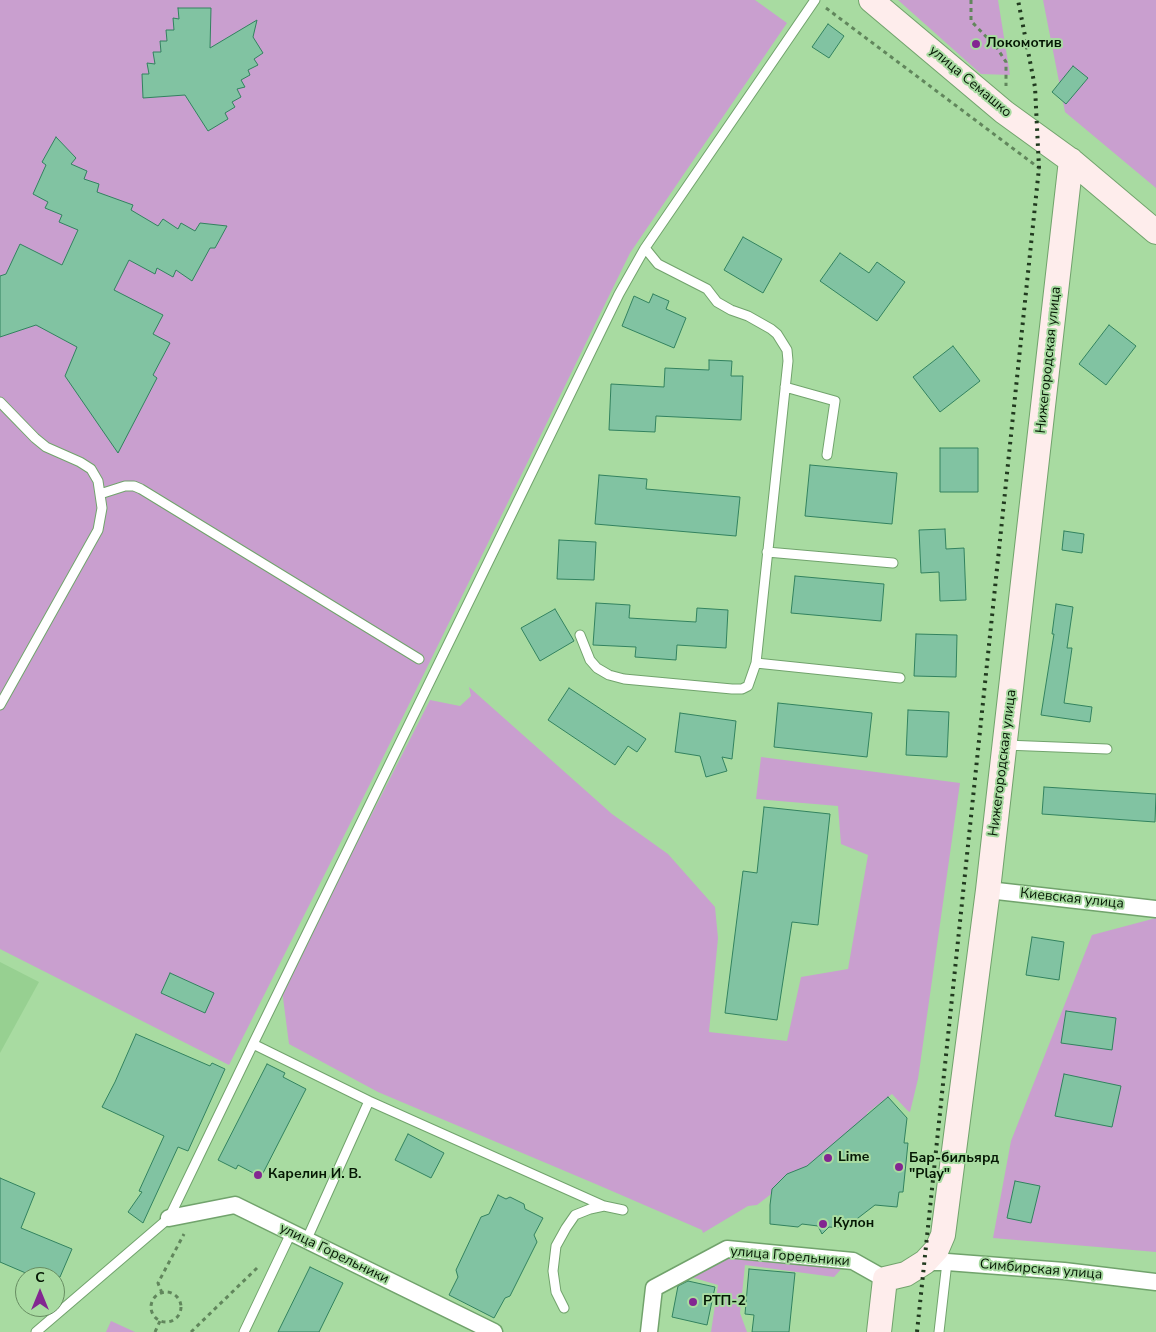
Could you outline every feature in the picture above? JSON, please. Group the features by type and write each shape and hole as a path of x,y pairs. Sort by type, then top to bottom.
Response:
{"street":[{"name":"улица Семашко","path":"871,0 1004,112 1071,160 1156,232"},
{"name":"Нижегородская улица","path":"885,1279 906,1274 936,1262 937,1249 943,1235 988,890 1071,160"},
{"name":"Киевская улица","path":"988,890 1156,909"},
{"name":"улица Горельники","path":"169,1218 235,1206 490,1331"},
{"name":"улица Горельники","path":"649,1332 654,1288 727,1249 853,1260 885,1279"},
{"name":"Симбирская улица","path":"936,1262 1064,1271 1156,1282"},
{"path":"879,1332 885,1279"}],"lane":[{"path":"36,1332 169,1218 619,294 645,248 815,0"},
{"path":"580,635 590,660 597,668 609,675 624,679 742,689 748,686 756,663 788,361 787,350 777,334 748,316 730,310 717,302 707,289 658,264 645,248"},
{"path":"785,387 835,401 827,455"},
{"path":"0,402 46,447 91,469 98,481 102,508 98,530 0,705"},
{"path":"100,494 125,486 134,486 141,489 419,659"},
{"path":"767,552 893,563"},
{"path":"756,663 900,678"},
{"path":"1005,745 1107,749"},
{"path":"253,1044 369,1101 604,1206 623,1210"},
{"path":"306,1241 369,1101"},
{"path":"564,1308 556,1292 553,1271 556,1246 576,1215 604,1206"},
{"path":"244,1332 291,1233"},
{"path":"936,1262 939,1332"}],"path":[{"path":"815,0 1039,168"},
{"path":"971,0 971,21 997,48 1006,62 1006,101 1004,112"},
{"path":"162,1293 158,1283 194,1213"},
{"path":"191,1332 263,1262"},
{"path":"162,1293 173,1294 178,1298 181,1307 174,1320 160,1321 156,1318 152,1309 154,1299 162,1293"},
{"path":"156,1332 160,1321"}],"shaded area":[{"path":"0,0 755,0 787,23 630,253 370,784 229,1065 0,949"},
{"name":"Локомотив","path":"898,0 998,0 1010,75 981,74"},
{"path":"1043,0 1156,0 1156,188 1065,112"},
{"path":"469,687 612,814 668,854 715,907 718,938 709,1032 787,1041 801,977 848,969 868,855 841,844 838,806 756,799 761,757 960,783 918,1079 910,1112 892,1094 867,1113 869,1118 757,1205 748,1206 703,1233 702,1230 378,1092 289,1044 282,990 430,700 460,706 471,696"},
{"path":"1156,918 1156,1252 993,1238 1011,1141 1092,935"},
{"path":"0,962 39,982 0,1053"},
{"path":"729,1257 844,1266 834,1277 745,1265 740,1313 747,1332 711,1332 718,1285 691,1277"},
{"path":"111,1321 135,1332 106,1332"}],"building":[{"path":"178,8 211,8 210,48 257,20 253,37 263,53 254,59 258,65 248,70 250,75 241,80 245,87 237,89 241,97 232,102 235,107 225,113 228,119 208,131 185,95 143,98 142,74 149,74 147,63 155,64 153,52 161,52 160,41 167,41 166,30 174,30 173,18 179,19"},
{"path":"828,24 844,36 829,58 812,47"},
{"path":"1073,66 1088,78 1066,104 1052,92"},
{"path":"56,137 76,158 71,164 87,171 84,179 99,184 97,192 133,205 131,210 158,226 163,219 178,229 181,223 195,231 200,223 227,226 215,248 210,248 192,281 176,270 173,277 157,268 155,274 129,260 114,290 163,315 153,334 170,343 153,375 157,378 118,453 65,376 77,347 36,325 0,337 0,276 6,274 20,244 62,265 78,230 59,222 62,215 45,208 48,202 33,194 46,165 42,162"},
{"path":"743,237 782,259 763,293 724,270"},
{"path":"840,253 869,273 877,262 905,282 877,321 820,281"},
{"path":"653,294 669,301 666,309 686,318 674,348 622,326 634,296 649,303"},
{"path":"1109,325 1136,346 1106,385 1079,364"},
{"path":"953,346 980,381 940,412 913,377"},
{"path":"709,360 732,361 731,376 743,376 741,420 656,416 655,432 609,430 611,384 664,387 665,368 709,370"},
{"path":"940,448 978,448 978,492 940,492"},
{"path":"810,465 897,473 892,524 805,516"},
{"path":"599,475 647,479 646,489 740,497 736,536 595,524"},
{"path":"945,529 946,549 964,548 966,600 940,601 939,572 921,573 919,530"},
{"path":"1064,531 1084,534 1082,553 1062,550"},
{"path":"559,540 596,542 594,580 557,579"},
{"path":"795,576 884,584 881,621 791,613"},
{"path":"596,603 630,605 629,618 696,622 697,608 728,610 726,648 677,645 676,660 635,657 636,647 593,645"},
{"path":"1056,604 1073,607 1067,648 1072,648 1064,703 1092,707 1090,722 1041,715 1054,634 1052,634"},
{"path":"555,609 574,641 540,661 521,628"},
{"path":"916,634 957,635 956,677 914,676"},
{"path":"569,688 646,739 637,752 628,746 615,765 548,720"},
{"path":"778,703 872,713 867,757 774,747"},
{"path":"908,710 949,712 947,757 906,755"},
{"path":"680,713 736,721 732,759 722,757 727,771 706,777 700,756 675,752"},
{"path":"1044,787 1156,794 1155,822 1042,814"},
{"path":"764,807 830,814 818,925 792,922 777,1020 725,1013 743,871 757,873"},
{"path":"1032,937 1064,942 1059,980 1026,975"},
{"path":"170,973 214,993 205,1013 161,993"},
{"path":"1066,1011 1116,1018 1112,1050 1061,1043"},
{"path":"136,1034 210,1066 212,1063 225,1069 188,1151 178,1147 143,1223 128,1212 142,1192 139,1191 164,1136 102,1107"},
{"path":"267,1064 285,1073 283,1077 306,1089 261,1177 238,1165 236,1169 218,1160"},
{"path":"1064,1074 1121,1086 1112,1127 1055,1116"},
{"path":"888,1097 907,1118 904,1143 908,1143 903,1192 899,1192 897,1207 875,1205 845,1228 829,1227 822,1234 818,1226 802,1224 798,1227 770,1224 772,1189 787,1174 807,1166"},
{"path":"408,1134 444,1153 431,1178 395,1160"},
{"path":"0,1178 35,1193 21,1228 72,1249 64,1267 15,1268 0,1262"},
{"path":"1015,1181 1040,1186 1031,1223 1007,1218"},
{"path":"498,1195 506,1199 510,1197 524,1204 525,1209 543,1218 534,1235 537,1242 510,1296 505,1298 494,1318 449,1295 458,1277 456,1270 481,1217 489,1214"},
{"path":"310,1267 343,1283 319,1332 278,1332"},
{"path":"749,1269 795,1273 789,1332 752,1332 754,1315 745,1314"},
{"name":"РТП-2","path":"688,1281 715,1287 707,1325 672,1317 678,1286"}],"railway":[{"path":"917,1332 1039,168 1035,87 1018,0"}],"place":[{"name":"Локомотив","path":"976,44"},
{"name":"Lime","path":"828,1158"},
{"name":"Бар-бильярд \"Play\"","path":"899,1167"},
{"name":"Карелин И. В.","path":"258,1175"},
{"name":"Кулон","path":"823,1224"},
{"name":"РТП-2","path":"693,1302"}]}
